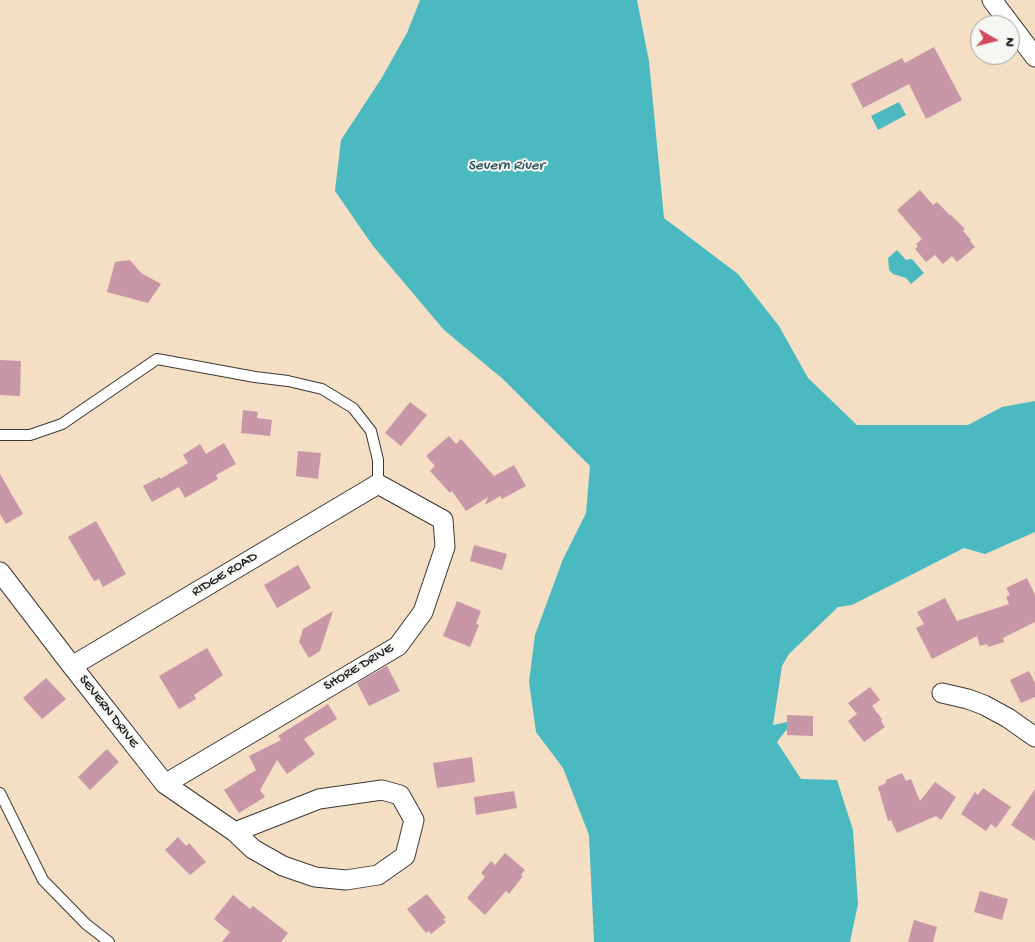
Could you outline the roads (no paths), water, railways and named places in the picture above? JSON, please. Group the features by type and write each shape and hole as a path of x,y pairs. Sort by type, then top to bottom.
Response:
{"street":[{"path":"992,0 1035,57"},
{"name":"RIDGE ROAD","path":"72,666 378,484"},
{"name":"SHORE DRIVE","path":"165,784 398,646 423,612 445,547 443,520 378,484"},
{"name":"SEVERN DRIVE","path":"0,572 165,784 235,832 253,849 283,866 315,878 346,880 378,875 405,856 414,820 400,795 382,790 319,799 235,832"},
{"path":"942,693 984,705 1008,718 1035,737"}],"lane":[{"path":"0,435 30,436 62,424 157,359 255,377 288,381 322,389 353,408 371,431 378,460 378,484"},
{"path":"0,793 43,880 86,924 109,942"}],"water":[{"name":"Severn River","path":"420,0 637,0 649,61 664,218 738,274 779,326 808,378 857,425 968,425 1002,407 1035,401 1035,532 985,554 964,548 852,605 838,607 789,654 782,666 773,725 787,722 787,729 777,742 801,779 837,780 853,830 858,904 850,942 594,942 589,835 563,768 536,732 529,682 535,635 563,559 586,513 590,466 504,380 444,330 373,246 335,191 341,140 381,79 407,33"},
{"path":"899,102 906,115 878,130 871,116"},
{"path":"897,250 906,260 912,259 924,273 911,284 906,278 893,274 889,270 888,258"}]}
